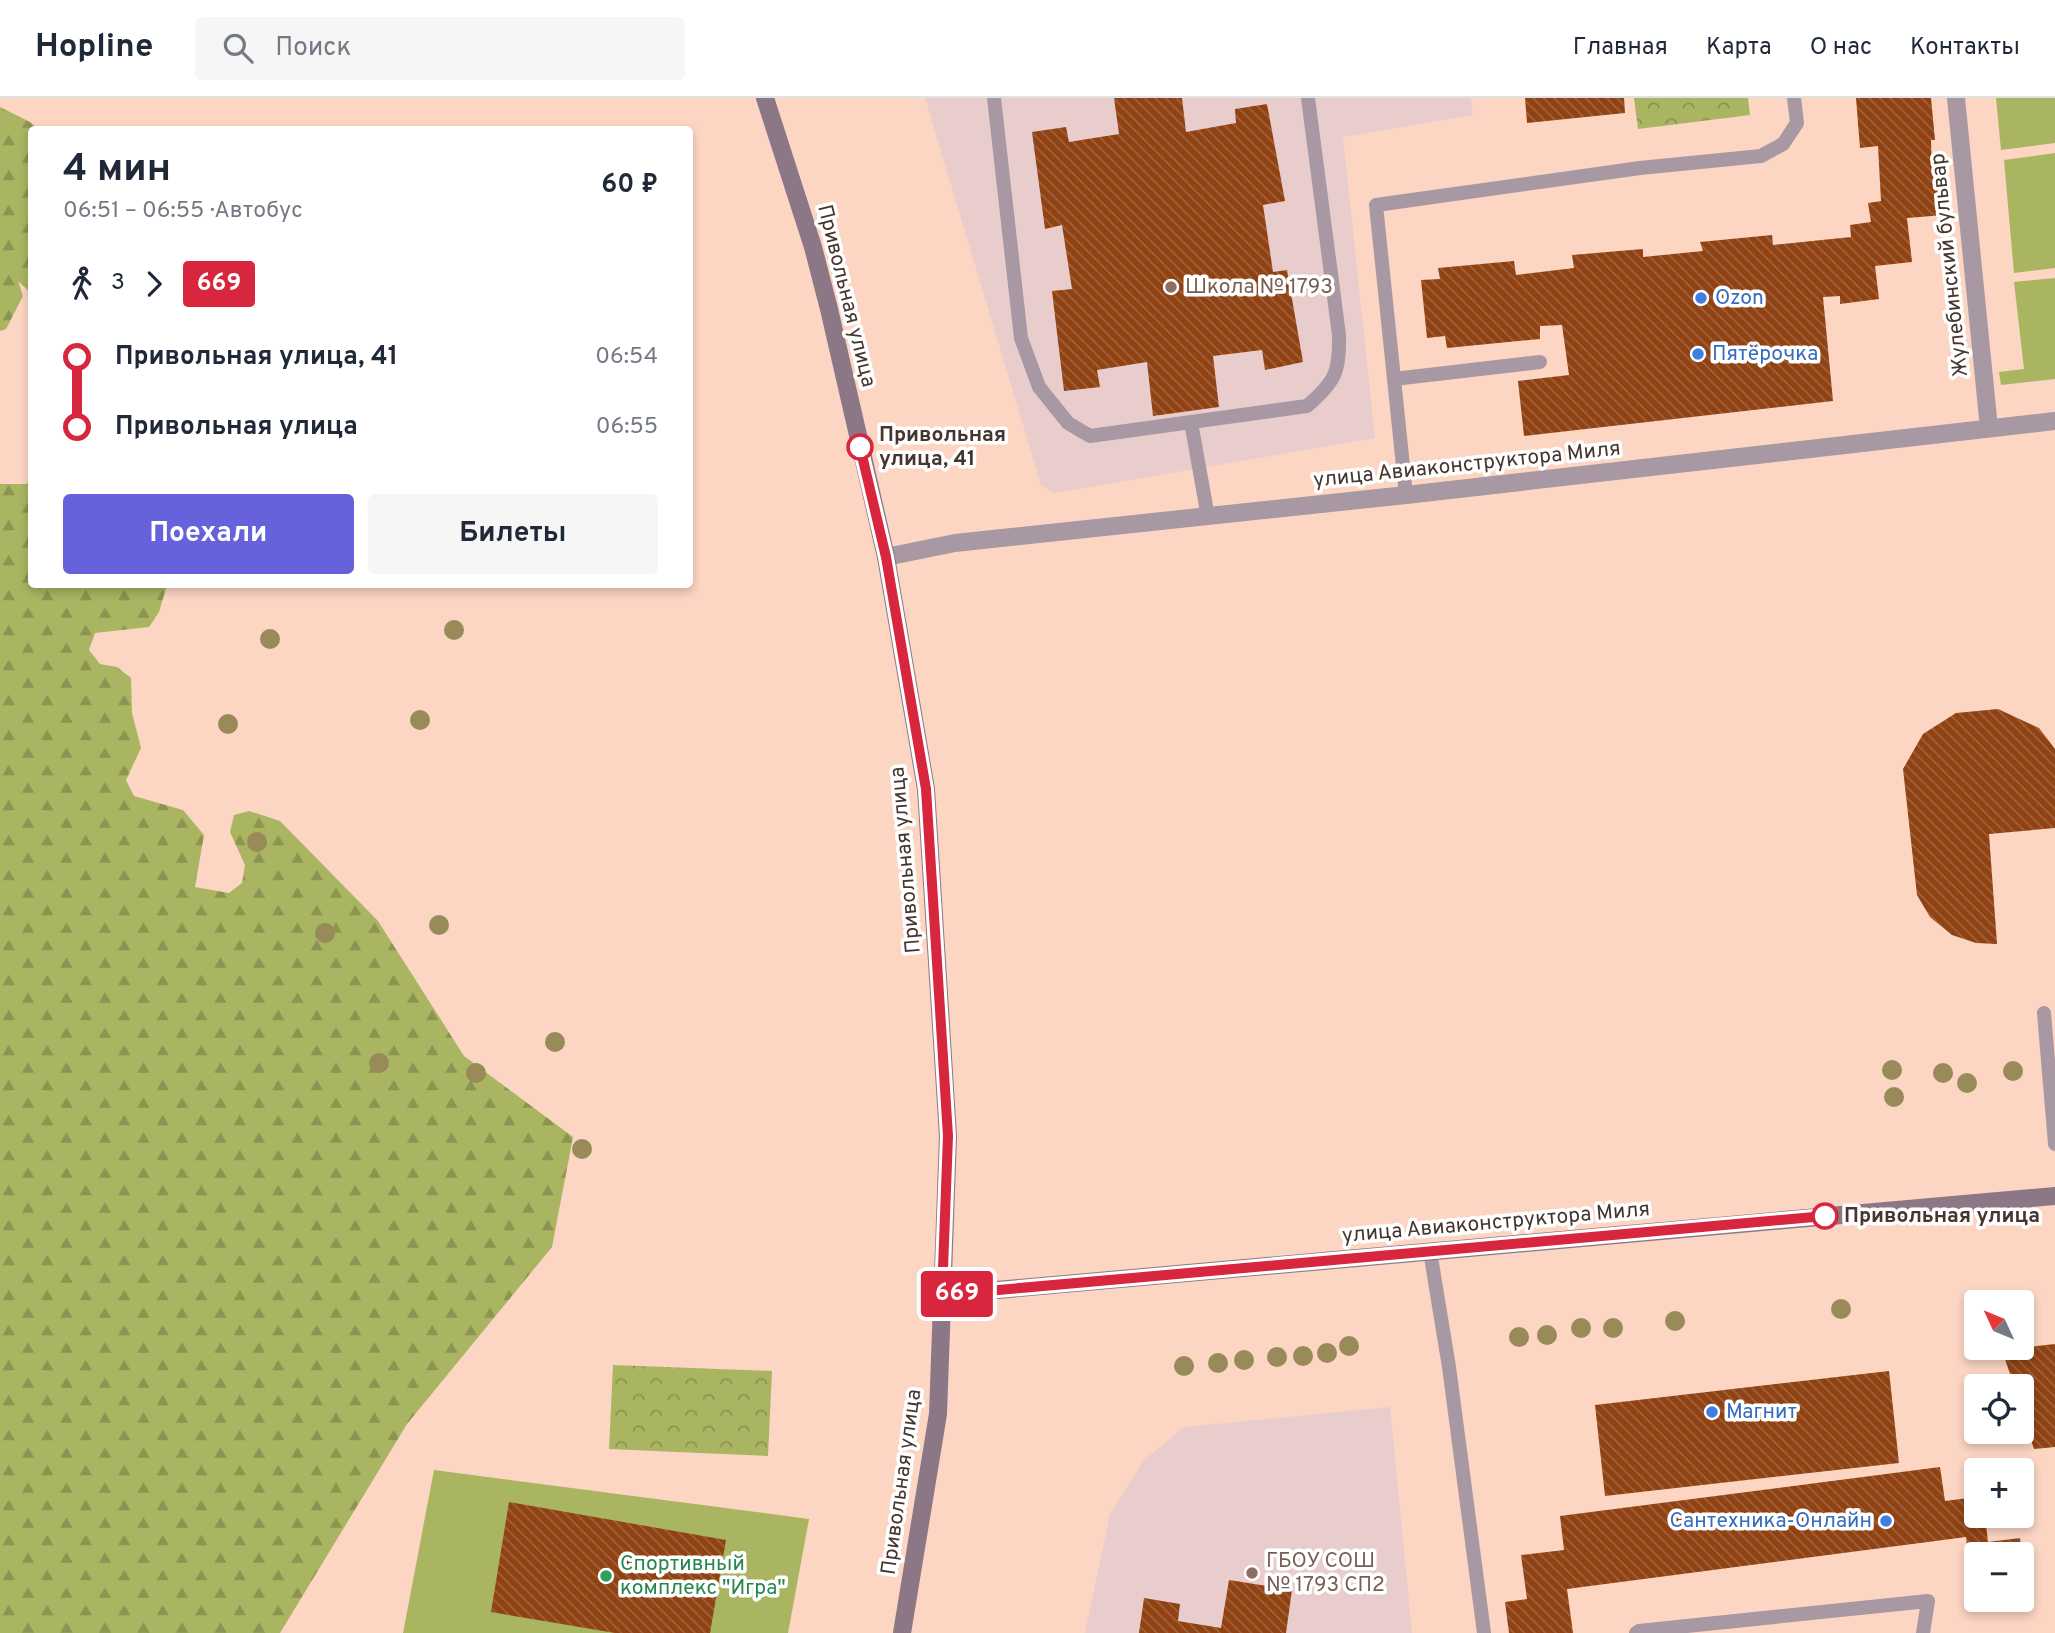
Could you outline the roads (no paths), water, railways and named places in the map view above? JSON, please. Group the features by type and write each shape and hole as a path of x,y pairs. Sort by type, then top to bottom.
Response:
{"main road":[{"name":"Привольная улица","path":"765,98 813,247 886,557 926,789 948,1136 938,1414 902,1633"},
{"name":"улица Авиаконструктора Миля","path":"942,1295 2055,1196"}],"street":[{"name":"Жулебинский бульвар","path":"1956,98 1989,428"},
{"name":"улица Авиаконструктора Миля","path":"886,557 955,543 2055,421"}],"lane":[{"path":"994,98 1021,338 1039,387 1068,423 1090,436 1307,406 1327,389 1340,364 1339,335 1308,98"},
{"path":"1406,495 1376,205 1640,168 1761,156 1783,144 1797,123 1794,98"},
{"path":"1394,379 1540,362"},
{"path":"1191,422 1208,517"},
{"path":"2044,1013 2055,1144"},
{"path":"1430,1251 1449,1367 1485,1633"},
{"path":"1636,1633 1927,1601 1923,1633"}],"place":[{"name":"Школа № 1793","path":"1171,287"},
{"name":"Ozon","path":"1701,298"},
{"name":"Пятёрочка","path":"1698,354"},
{"name":"Привольная улица, 41","path":"860,447"},
{"name":"Привольная улица","path":"1825,1216"},
{"name":"Магнит","path":"1712,1412"},
{"name":"Сантехника-Онлайн","path":"1886,1521"},
{"name":"ГБОУ СОШ № 1793 СП2","path":"1252,1573"},
{"name":"Спортивный комплекс \"Игра\"","path":"606,1576"}]}
